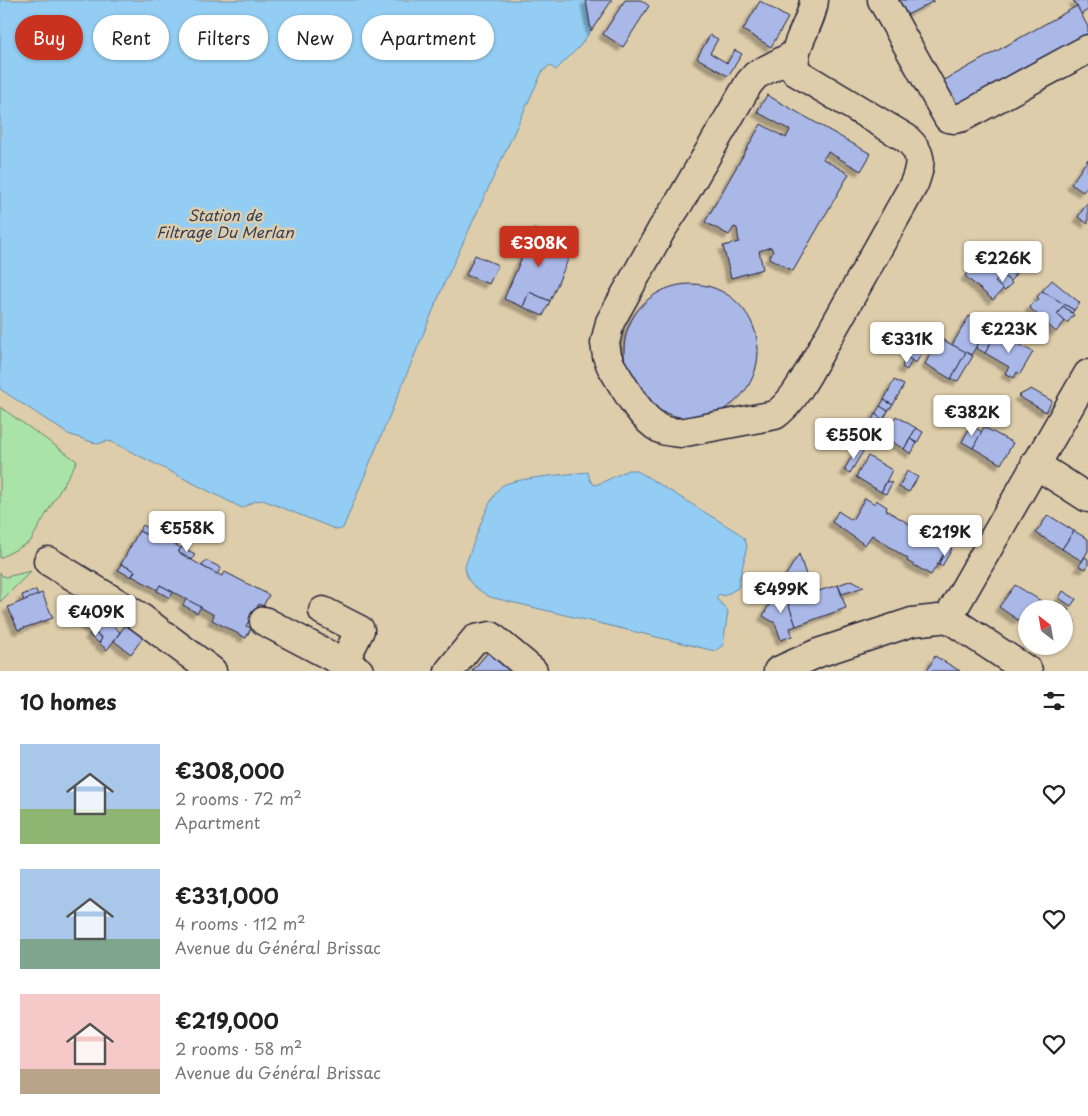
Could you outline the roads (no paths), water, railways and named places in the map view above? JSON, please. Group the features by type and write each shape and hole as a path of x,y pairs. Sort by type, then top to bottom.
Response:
{"street":[{"path":"794,56 756,75 749,83 662,229 610,322 605,343 611,366 647,419 660,429 680,433 774,415 783,408 794,397 810,370 914,184 919,171 920,157 916,147 906,138 796,72 794,56 810,20 814,0"},
{"path":"882,0 948,118 963,117 1088,49"},
{"path":"948,618 1088,374"},
{"path":"1035,464 1088,498"},
{"path":"48,561 137,615 212,671"},
{"path":"264,621 351,667 360,630 323,611"},
{"path":"778,671 818,653 912,622 948,618 1028,671"},
{"path":"448,671 475,639 491,636 533,671"}],"water":[{"name":"Station de Filtrage Du Merlan","path":"0,0 586,0 591,30 580,46 556,70 549,65 543,70 444,284 343,528 335,529 263,500 255,501 242,508 112,442 107,441 98,444 68,434 0,389"},
{"path":"628,470 635,470 641,473 744,538 747,546 738,588 724,596 719,594 716,598 728,611 723,645 715,651 490,597 473,585 467,577 465,566 476,535 492,499 503,485 531,478 588,472 590,480 594,485"}]}
